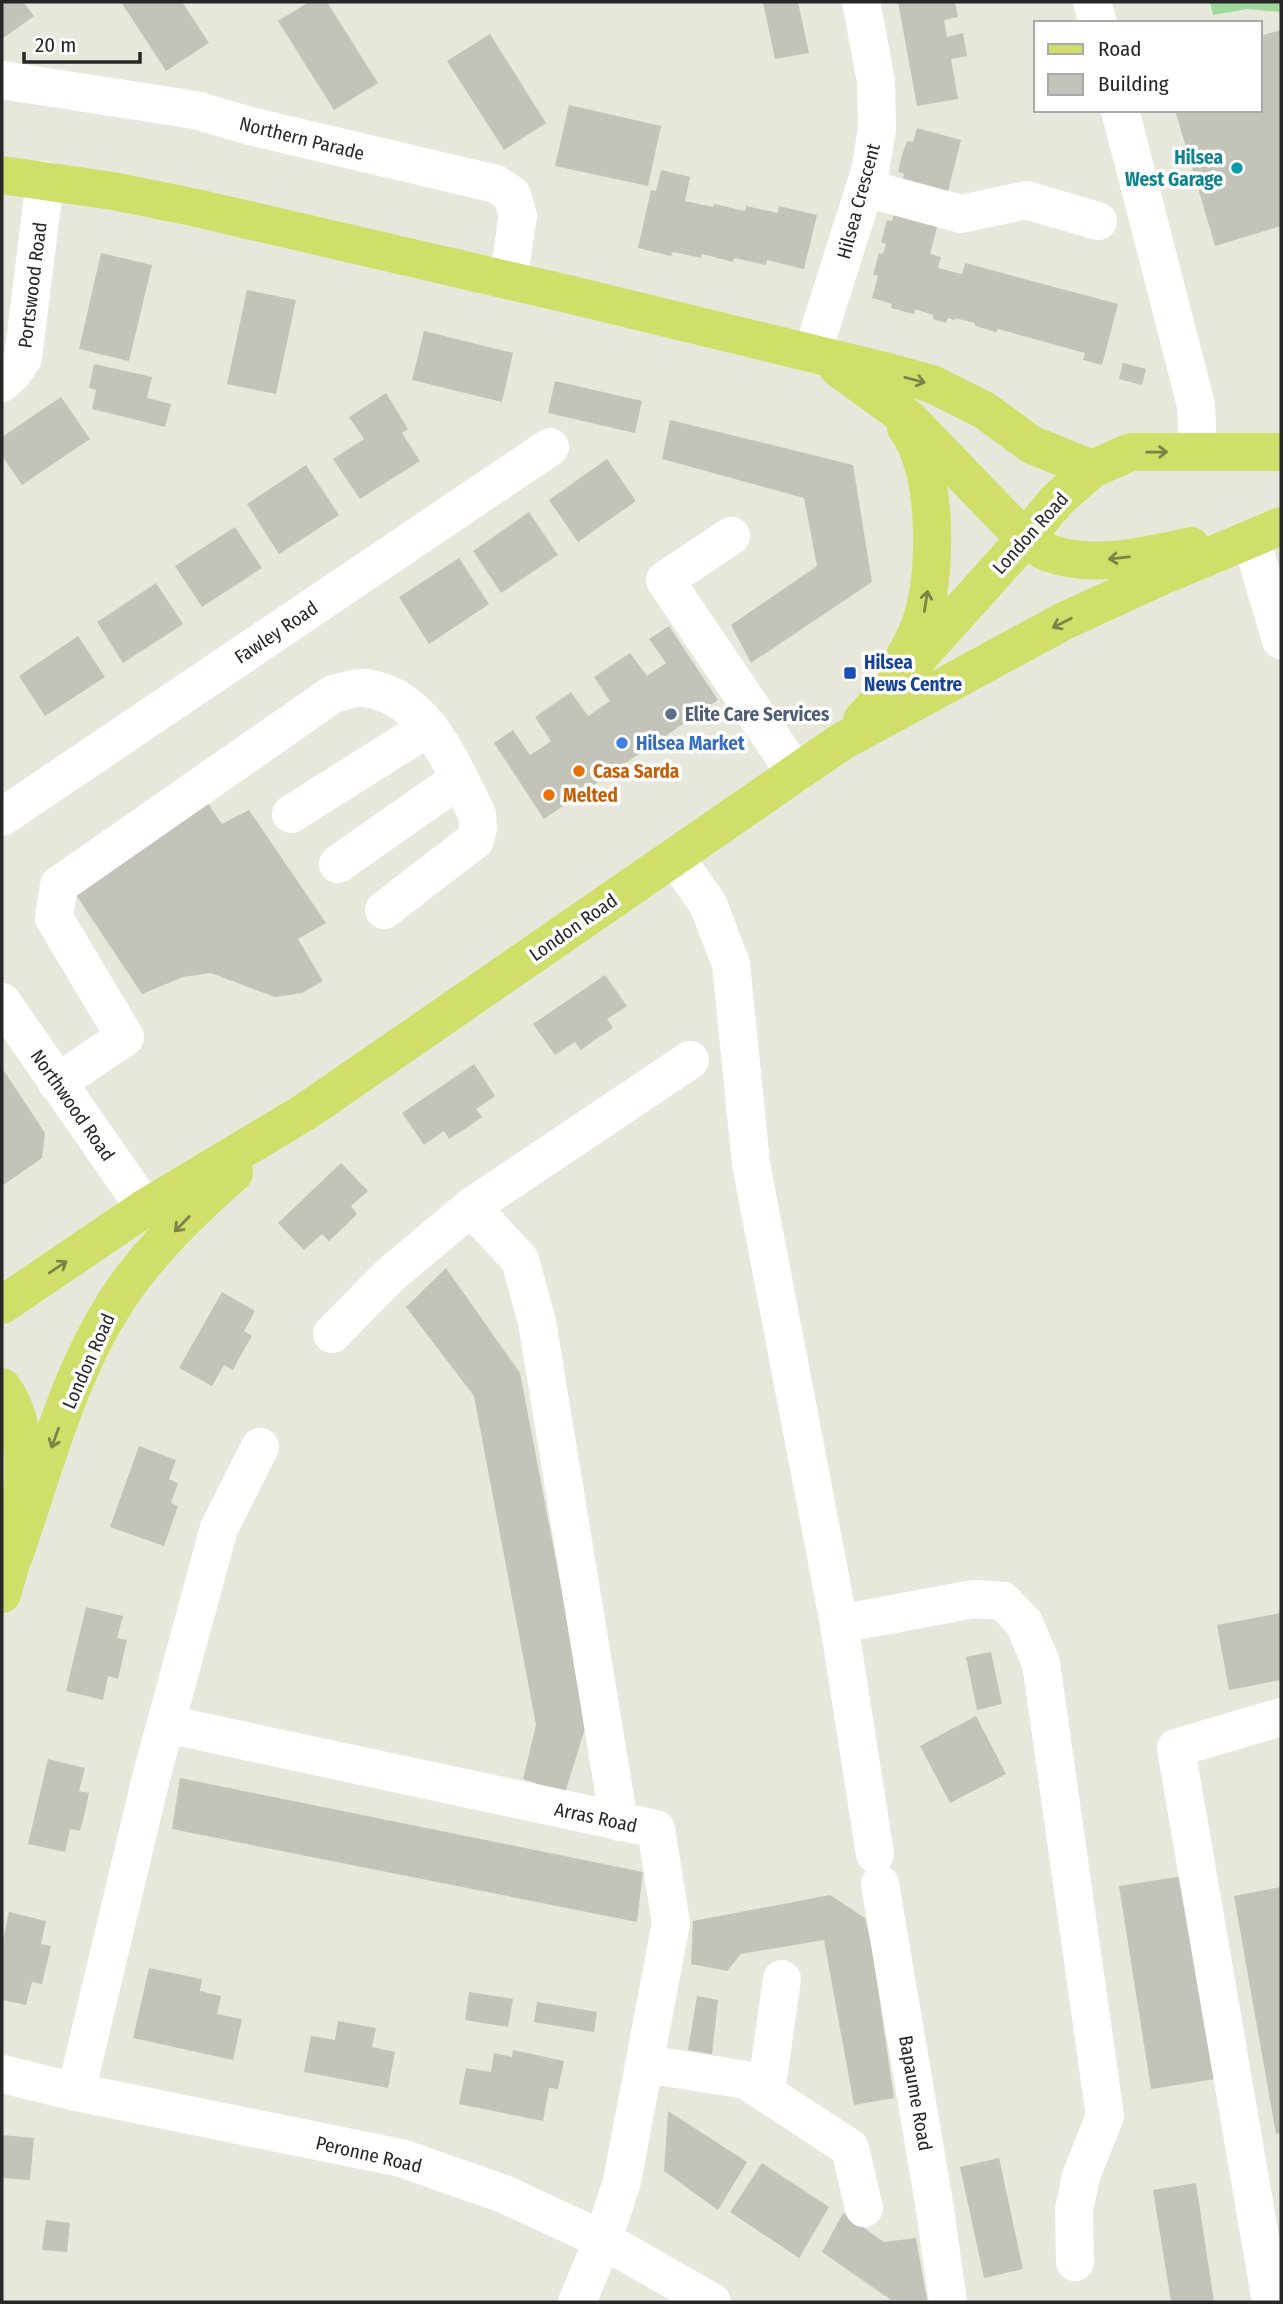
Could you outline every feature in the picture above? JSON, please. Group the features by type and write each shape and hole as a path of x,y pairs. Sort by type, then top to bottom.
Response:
{"main road":[{"path":"2,175 45,180 192,207 508,280 932,384 985,410 1032,445 1093,469"},
{"path":"819,356 917,426 1025,539 1048,553 1075,559 1111,559 1165,552 1271,530"},
{"name":"London Road","path":"841,742 901,663 925,610 930,575 930,509 921,454 913,437 881,398"},
{"name":"London Road","path":"841,742 1025,539 1056,501 1093,469 1131,452 1281,452"},
{"name":"London Road","path":"2,1305 145,1208 305,1112 841,742 1064,621 1271,530"},
{"name":"London Road","path":"14,1556 75,1382 91,1344 116,1301 158,1249 216,1188 305,1112"},
{"path":"2,1387 15,1413 20,1432 23,1485 14,1556 2,1594"}],"street":[{"name":"Hilsea Crescent","path":"819,356 865,188 877,129 876,81 860,2"},
{"path":"1092,2 1097,21"},
{"name":"Northern Parade","path":"2,80 195,110 250,126 496,184 512,195 518,216 508,280"},
{"path":"1120,112 1196,405 1198,451"},
{"name":"Portswood Road","path":"2,383 23,358 45,180"},
{"path":"865,188 961,214 1026,200 1098,221"},
{"name":"Fawley Road","path":"2,817 550,447"},
{"path":"1271,530 1281,640"},
{"path":"730,536 665,580 796,774"},
{"path":"57,1083 125,1037 54,918 59,885 333,694 362,688 384,692 415,712 429,727 478,814 475,840 384,910"},
{"path":"291,814 429,727"},
{"path":"338,864 459,779"},
{"name":"Bapaume Road","path":"675,857 708,904 731,964 751,1164 839,1624 948,2302"},
{"name":"Northwood Road","path":"2,1002 145,1208"},
{"path":"332,1334 389,1276 471,1207 690,1059"},
{"path":"471,1207 520,1259 537,1322 619,1822"},
{"path":"76,2092 150,1778 219,1528 260,1447"},
{"path":"839,1624 974,1600 1003,1601 1024,1623 1041,1663 1105,2116 1081,2176 1074,2210 1075,2262"},
{"path":"1271,2302 1176,1748 1281,1717"},
{"name":"Arras Road","path":"166,1724 656,1829 671,1923 622,2181 603,2240 577,2302"},
{"path":"766,2092 782,1979"},
{"path":"646,2064 746,2080 766,2092 850,2148 864,2208"},
{"name":"Peronne Road","path":"2,2074 76,2092 401,2158 504,2194 603,2240 712,2302"}],"green space":[{"path":"1210,2 1281,2 1281,12 1247,9 1213,15"}],"building":[{"path":"2,2 23,2 34,16 2,39"},
{"path":"121,2 182,2 209,43 166,71"},
{"path":"309,2 327,2 378,83 334,110 278,21"},
{"path":"763,2 798,2 809,53 775,59"},
{"path":"898,2 955,2 958,17 944,20 947,37 963,33 967,56 951,59 958,99 917,106"},
{"name":"Hilsea West Garage","path":"1281,30 1281,226 1215,246 1176,112 1262,112 1262,35"},
{"path":"490,34 546,123 504,150 447,61"},
{"path":"569,105 661,126 648,186 555,166"},
{"path":"917,128 961,140 946,199 901,186 904,174 898,172 902,155 907,141 913,142"},
{"path":"661,170 690,177 685,201 745,211 746,206 778,213 779,206 817,215 804,269 767,260 766,265 734,258 733,262 702,254 701,258 673,252 671,256 638,248 651,190 656,191"},
{"path":"895,208 939,220 930,254 941,257 938,268 962,274 965,263 1118,304 1102,365 1083,360 1085,353 998,329 996,332 955,318 948,318 946,323 933,319 933,315 915,309 914,314 891,308 892,304 872,298 878,276 873,275 879,253 883,254 886,244 881,242 887,220 892,221"},
{"path":"101,253 152,265 129,361 79,349"},
{"path":"247,290 296,300 276,394 227,384"},
{"path":"424,331 513,353 502,402 412,380"},
{"path":"1123,363 1146,369 1142,385 1119,379"},
{"path":"94,364 152,377 147,398 171,404 165,427 92,409 96,390 89,388"},
{"path":"555,381 642,401 635,433 548,413"},
{"path":"386,393 408,429 402,433 420,461 360,499 333,459 364,439 349,417"},
{"path":"61,397 90,439 22,485 2,456 2,437"},
{"path":"670,420 853,465 872,582 751,663 731,625 817,566 804,498 662,459"},
{"path":"607,459 636,501 578,542 549,500"},
{"path":"306,465 339,515 279,554 247,504"},
{"path":"529,512 558,555 501,593 473,551"},
{"path":"235,527 262,568 202,607 175,566"},
{"path":"459,558 489,604 429,644 399,597"},
{"path":"156,583 183,624 123,663 97,622"},
{"path":"669,626 718,700 544,819 494,743 513,730 530,755 540,749 551,741 535,717 571,692 588,716 610,701 594,677 630,653 647,676 656,670 666,663 649,639"},
{"path":"78,636 105,677 45,716 19,676"},
{"path":"207,802 222,824 249,810 326,923 298,939 323,981 302,993 275,997 211,973 183,977 142,994 74,892"},
{"path":"605,975 627,1006 607,1019 613,1028 581,1050 575,1042 555,1055 533,1024"},
{"path":"474,1064 495,1096 476,1109 482,1117 465,1129 449,1139 444,1131 424,1145 402,1113"},
{"path":"2,1068 45,1133 42,1158 2,1186"},
{"path":"341,1163 368,1191 351,1206 357,1214 329,1241 322,1234 304,1250 278,1223"},
{"path":"446,1268 520,1373 587,1722 565,1793 523,1779 536,1725 474,1396 406,1307"},
{"path":"222,1292 255,1311 244,1331 252,1336 233,1370 224,1365 212,1386 179,1368"},
{"path":"139,1446 176,1460 169,1479 178,1483 171,1503 178,1506 164,1546 110,1527"},
{"path":"86,1607 123,1616 117,1638 127,1640 118,1679 108,1676 103,1700 66,1691"},
{"path":"1281,1613 1281,1680 1229,1690 1217,1625"},
{"path":"991,1652 1002,1704 977,1710 966,1657"},
{"path":"976,1716 1006,1774 950,1803 920,1746"},
{"path":"48,1759 85,1768 79,1791 89,1793 85,1812 80,1831 70,1829 65,1852 28,1844"},
{"path":"180,1778 643,1872 637,1922 172,1829"},
{"path":"1183,1876 1215,2079 1151,2089 1119,1886"},
{"path":"1281,1887 1281,2133 1276,2134 1234,1896"},
{"path":"830,1895 865,1918 871,1942 894,2098 854,2105 824,1940 741,1954 727,1971 691,1964 693,1921"},
{"path":"9,1912 46,1921 41,1944 51,1946 42,1984 32,1982 26,2005 2,2000 2,1944"},
{"path":"149,1968 202,1979 200,1991 221,1996 217,2014 242,2019 233,2060 133,2038"},
{"path":"469,1992 513,1999 508,2027 465,2020"},
{"path":"697,1996 718,2000 712,2054 688,2050"},
{"path":"537,2002 597,2012 594,2032 534,2022"},
{"path":"338,2021 376,2028 372,2047 395,2052 388,2088 304,2072 311,2036 335,2040"},
{"path":"513,2050 564,2061 558,2089 549,2088 543,2121 459,2104 466,2068 491,2072 494,2053 512,2057"},
{"path":"668,2111 747,2162 718,2210 664,2171"},
{"path":"2,2135 34,2138 30,2180 2,2178"},
{"path":"999,2158 1023,2269 984,2278 960,2167"},
{"path":"762,2163 829,2207 799,2258 730,2212"},
{"path":"1196,2183 1214,2302 1171,2302 1153,2190"},
{"path":"843,2213 884,2242 916,2238 927,2300 891,2300 822,2252"},
{"path":"46,2220 70,2223 67,2252 42,2250"}],"place":[{"name":"Hilsea West Garage","path":"1237,168"},
{"name":"Hilsea News Centre","path":"850,673"},
{"name":"Elite Care Services","path":"671,714"},
{"name":"Hilsea Market","path":"622,743"},
{"name":"Casa Sarda","path":"579,771"},
{"name":"Melted","path":"549,795"}]}
